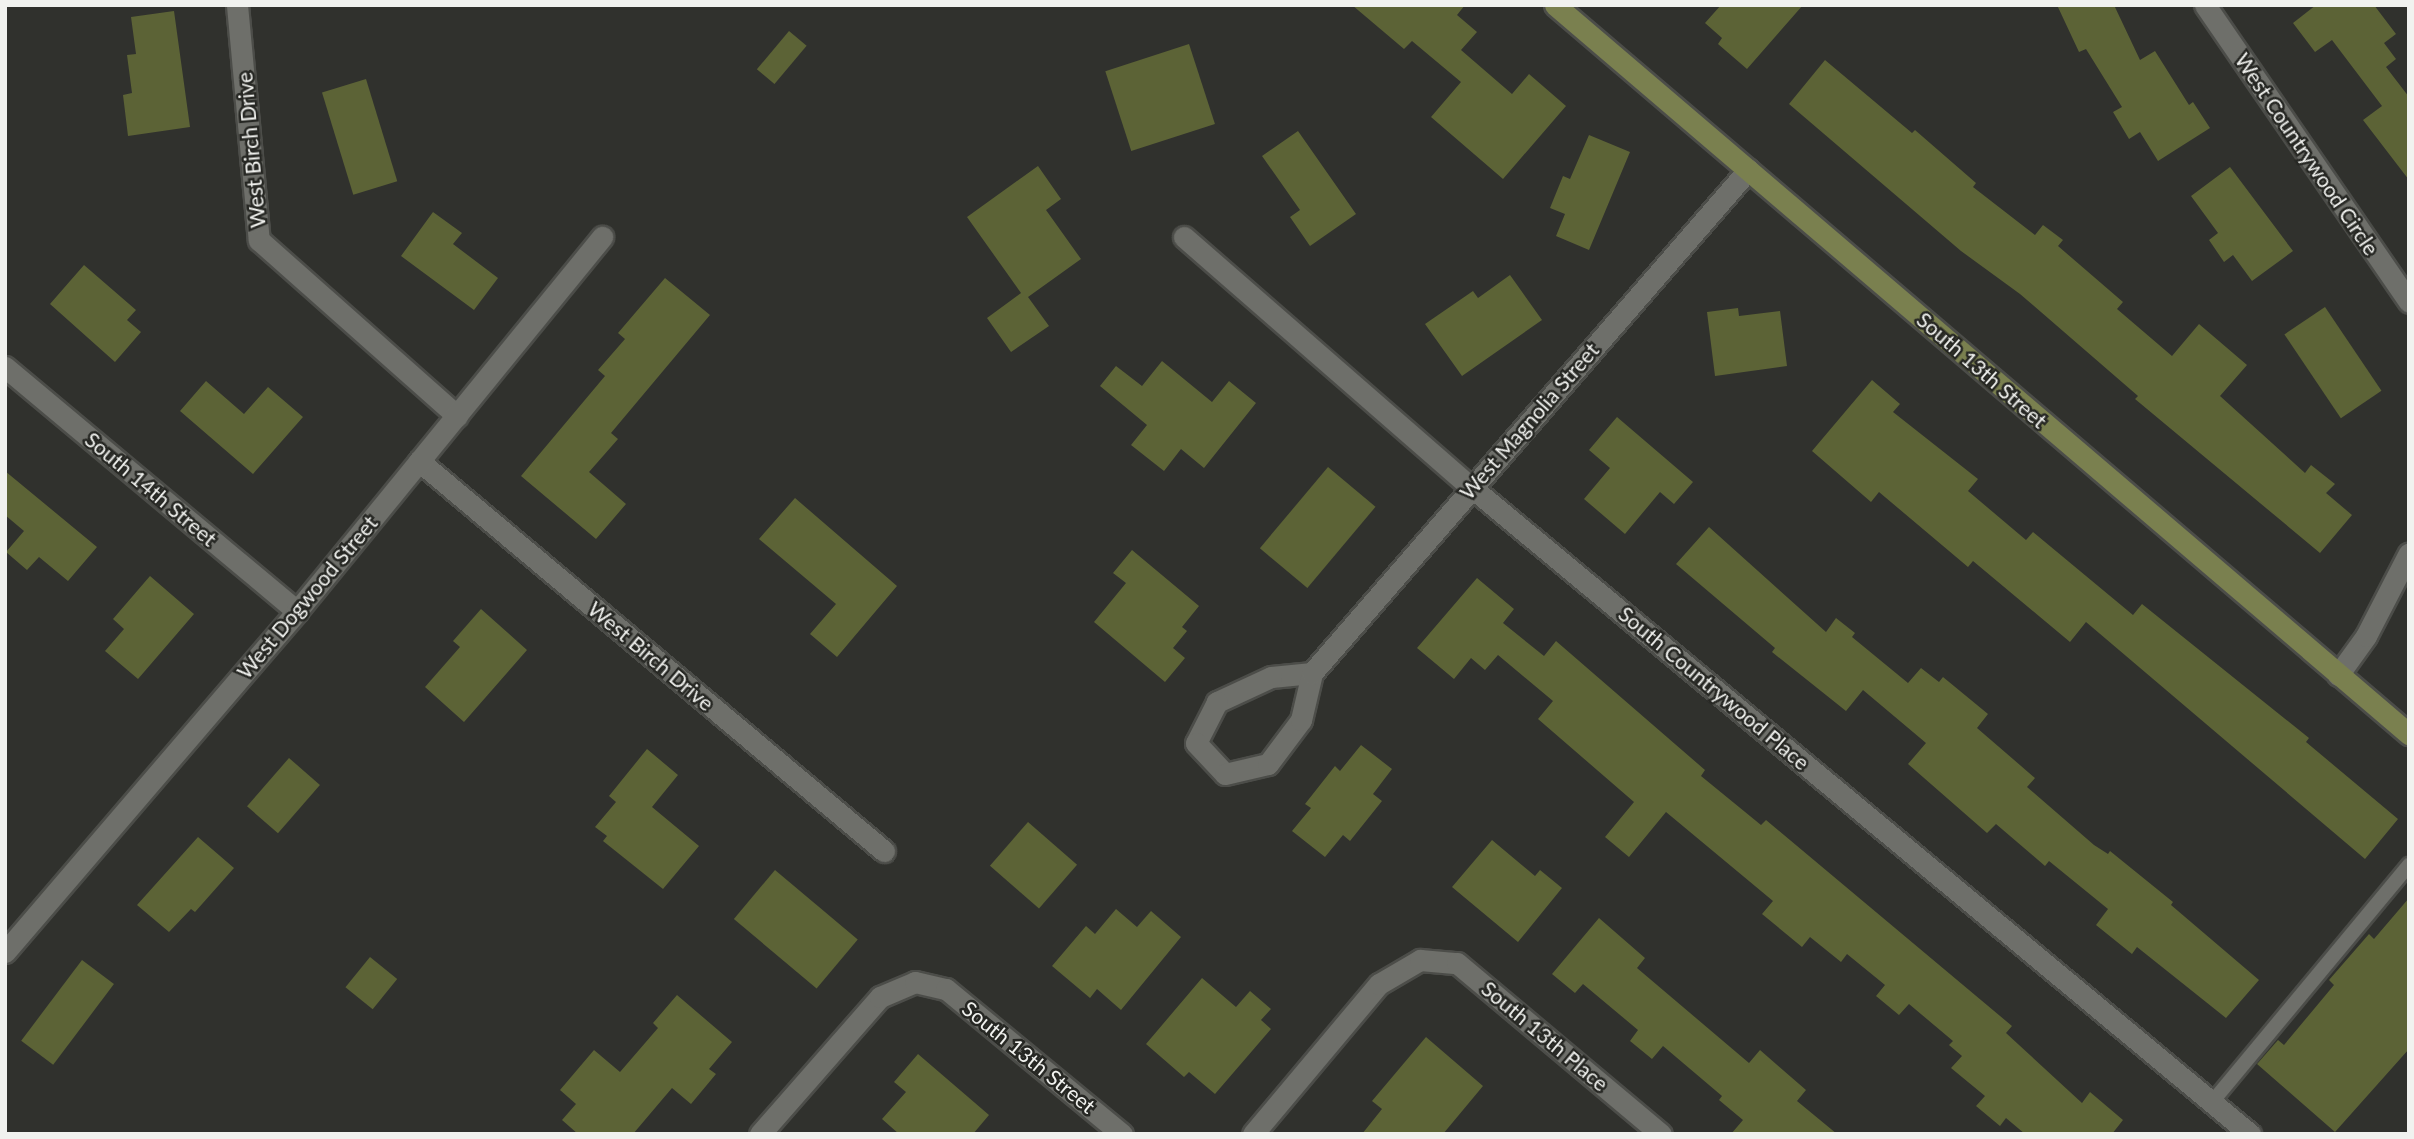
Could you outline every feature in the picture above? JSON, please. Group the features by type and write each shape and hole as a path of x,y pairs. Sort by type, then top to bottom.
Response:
{"street":[{"name":"West Birch Drive","path":"237,5 259,240 457,416"},
{"name":"South 13th Street","path":"1555,5 2409,734"},
{"name":"West Countrywood Circle","path":"2205,5 2409,302"},
{"name":"West Magnolia Street","path":"1312,673 1271,677 1217,702 1196,743 1225,774 1268,764 1301,720 1312,673 1748,170"},
{"name":"West Dogwood Street","path":"7,946 297,611 602,237"},
{"name":"South Countrywood Place","path":"1184,237 1471,487 2250,1134"},
{"name":"South 14th Street","path":"5,367 297,611"},
{"name":"West Birch Drive","path":"419,461 884,851"},
{"path":"2338,674 2366,636 2409,553"},
{"name":"South 13th Place","path":"1253,1134 1379,984 1420,960 1457,963 1661,1134"},
{"name":"South 13th Street","path":"760,1134 880,997 902,985 933,984 946,989 1122,1134"}],"lane":[{"path":"2213,1101 2409,865"}],"building":[{"path":"1352,5 1465,5 1457,15 1477,32 1461,50 1512,94 1529,74 1566,106 1503,179 1431,117 1461,82 1412,41 1404,49"},
{"path":"1721,5 1803,5 1747,69 1718,44 1722,38 1705,23"},
{"path":"2057,5 2114,5 2140,60 2155,51 2189,105 2193,102 2210,128 2158,161 2140,132 2129,139 2113,112 2122,107 2086,49 2079,52"},
{"path":"2316,5 2374,5 2396,34 2384,43 2396,59 2386,67 2409,97 2409,180 2363,120 2382,106 2332,40 2315,52 2293,23"},
{"path":"174,11 190,127 128,136 123,95 132,93 127,55 136,54 131,17"},
{"path":"789,31 807,46 774,84 757,69"},
{"path":"1189,44 1215,124 1131,151 1105,71"},
{"path":"1825,60 1912,133 1915,130 1976,183 1973,187 2035,235 2043,225 2063,240 2058,246 2123,302 2117,309 2172,356 2199,324 2247,365 2220,396 2305,473 2311,465 2335,484 2326,493 2352,515 2320,553 2135,399 2138,396 2020,294 1961,251 1789,104"},
{"path":"366,79 397,181 353,195 322,92"},
{"path":"1298,131 1356,214 1310,246 1290,217 1300,210 1262,156"},
{"path":"1589,135 1630,152 1589,250 1556,236 1565,214 1550,208 1563,176 1570,179"},
{"path":"1038,166 1061,199 1046,210 1081,259 1028,297 1049,326 1011,352 987,318 1021,293 967,217"},
{"path":"2230,167 2293,251 2252,281 2233,255 2224,262 2209,240 2218,233 2191,196"},
{"path":"433,212 462,233 453,244 498,278 474,310 401,256"},
{"path":"84,265 136,310 127,320 141,332 115,362 50,304"},
{"path":"1510,275 1542,320 1462,376 1425,324 1473,291 1478,298"},
{"path":"665,278 710,315 611,433 618,439 589,472 626,504 596,539 521,476 605,376 598,370 625,339 618,333"},
{"path":"2325,307 2381,391 2341,418 2284,334"},
{"path":"1738,308 1739,316 1780,311 1787,366 1715,376 1707,312"},
{"path":"1162,361 1212,402 1229,381 1256,403 1204,468 1181,449 1164,471 1131,445 1147,425 1100,386 1116,366 1142,386"},
{"path":"1872,380 1900,404 1893,412 1978,479 1968,491 2026,540 2033,532 2133,615 2142,604 2309,738 2306,742 2398,819 2365,859 2086,622 2070,642 1973,561 1968,567 1879,492 1871,502 1812,451"},
{"path":"206,381 244,414 268,387 303,417 253,474 180,411"},
{"path":"1617,417 1693,482 1674,504 1660,492 1625,534 1584,499 1610,468 1589,450"},
{"path":"1328,467 1375,507 1307,588 1260,548"},
{"path":"5,471 97,547 68,581 39,557 27,570 6,552 24,531 5,515"},
{"path":"795,498 897,586 837,657 810,634 836,604 759,539"},
{"path":"1709,527 1826,632 1836,618 1855,633 1852,637 1908,683 1921,668 1939,682 1943,677 1988,714 1977,728 2035,778 2027,787 2094,845 2108,854 2110,851 2173,902 2171,905 2259,980 2226,1018 2137,947 2132,954 2096,925 2108,909 2049,861 2045,866 1996,824 1987,833 1908,764 1926,743 1863,690 1846,711 1772,652 1775,648 1676,564"},
{"path":"1132,550 1199,606 1182,627 1187,631 1173,648 1185,658 1165,682 1094,622 1126,583 1113,573"},
{"path":"150,576 194,614 138,679 105,651 124,629 113,619"},
{"path":"1477,578 1514,609 1503,623 1544,656 1556,641 1705,770 1701,776 1761,825 1766,820 2012,1026 2006,1033 2082,1103 2090,1092 2123,1120 2112,1134 2025,1134 2006,1118 2000,1126 1976,1106 1985,1096 1951,1068 1962,1056 1949,1045 1953,1041 1909,1004 1899,1015 1876,996 1885,985 1847,954 1841,962 1810,937 1802,947 1762,914 1773,901 1666,812 1629,857 1605,837 1634,802 1538,719 1553,701 1498,655 1485,670 1471,658 1454,679 1417,648"},
{"path":"481,609 527,650 464,722 425,687 460,647 453,641"},
{"path":"1361,745 1392,769 1373,794 1382,801 1350,841 1343,835 1325,857 1292,831 1311,808 1305,804 1335,766 1340,771"},
{"path":"647,749 678,775 652,807 699,846 663,889 603,841 607,836 595,827 616,802 609,796"},
{"path":"289,758 320,785 278,833 247,806"},
{"path":"1028,822 1077,865 1039,908 990,866"},
{"path":"198,837 234,868 195,912 191,909 169,932 137,905"},
{"path":"1492,840 1535,876 1540,870 1562,888 1518,942 1452,887"},
{"path":"775,870 858,939 817,988 734,919"},
{"path":"2409,898 2409,1049 2335,1132 2257,1064 2278,1040 2284,1045 2334,985 2329,980 2369,934 2374,939"},
{"path":"1116,909 1137,927 1151,911 1181,937 1121,1010 1097,989 1090,998 1052,966 1086,926 1095,934"},
{"path":"1599,918 1645,958 1637,968 1749,1063 1760,1050 1806,1090 1797,1101 1837,1134 1731,1134 1743,1120 1719,1100 1722,1096 1663,1046 1652,1059 1630,1041 1638,1030 1583,984 1575,993 1552,974"},
{"path":"370,957 397,979 373,1009 345,987"},
{"path":"82,960 114,984 53,1065 21,1041"},
{"path":"1202,978 1236,1007 1250,991 1271,1009 1261,1020 1271,1029 1215,1094 1189,1072 1184,1077 1146,1044"},
{"path":"677,995 732,1042 709,1069 716,1074 691,1104 672,1088 633,1134 578,1134 562,1120 576,1104 560,1090 594,1050 620,1072 658,1028 653,1023"},
{"path":"1426,1037 1483,1086 1443,1134 1362,1134 1382,1109 1372,1101"},
{"path":"918,1054 989,1115 973,1134 899,1134 882,1119 906,1092 894,1082"}]}
